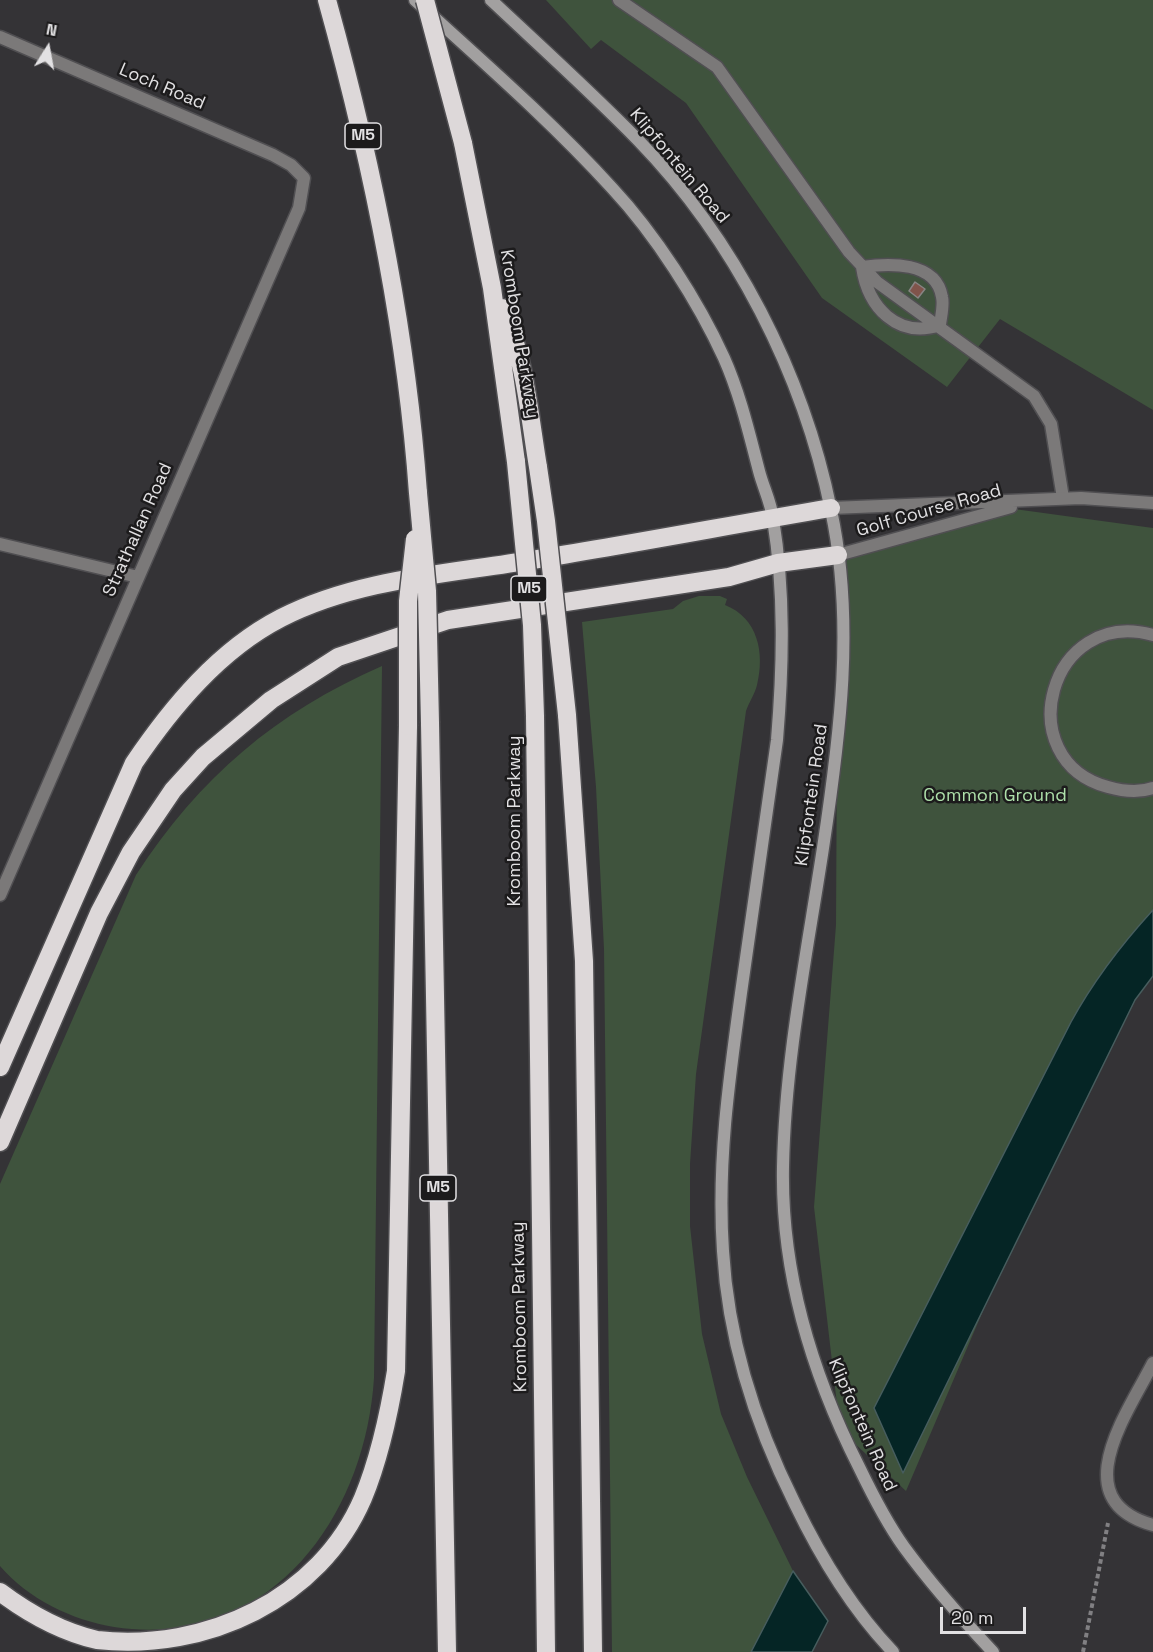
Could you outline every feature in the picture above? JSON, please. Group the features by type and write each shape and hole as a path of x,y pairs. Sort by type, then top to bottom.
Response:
{"highway":[{"name":"M5","path":"327,0 359,119 391,274 413,423 427,591 447,1652"},
{"name":"Kromboom Parkway","path":"425,0 463,143 492,288 516,462 532,625 546,1652"},
{"path":"492,288 512,330 521,362 552,566 567,715 584,962 593,1652"},
{"path":"0,1592 53,1624 97,1640 140,1645 190,1641 235,1628 279,1602 312,1574 341,1537 362,1499 389,1417 396,1371 408,726 408,601 419,501"},
{"path":"0,1067 134,763 164,719 197,683 238,646 281,618 375,585 720,530 831,508"},
{"path":"0,1142 99,914 130,852 173,790 203,757 271,700 338,657 448,620 504,609 729,577 778,563 838,555"}],"main road":[{"path":"415,0 481,59 613,189 678,276 724,358 743,407 773,518 782,626 778,719 725,1103 720,1178 723,1254 734,1332 752,1400 776,1467 808,1532 848,1596 890,1651"},
{"name":"Klipfontein Road","path":"491,0 640,142 695,207 751,294 778,349 802,408 831,508 838,555 843,623 843,692 837,753 786,1105 783,1172 788,1239 798,1311 816,1372 865,1481 903,1545 958,1615 993,1652"}],"street":[{"path":"622,0 717,68 849,252 877,282 1027,389 1043,407 1055,440 1063,498"},
{"name":"Loch Road","path":"0,37 273,155 291,165 304,178"},
{"name":"Strathallan Road","path":"0,895 299,208 304,178"},
{"path":"862,267 899,264 920,269 938,284 942,298 940,325"},
{"path":"862,267 865,287 874,303 888,316 909,329 924,331 940,325"},
{"name":"Golf Course Road","path":"831,508 1030,502 1063,498 1101,498 1153,503"},
{"name":"Golf Course Road","path":"838,555 1030,502"},
{"path":"0,544 138,577"},
{"path":"1153,635 1139,631 1114,632 1090,641 1070,657 1056,678 1050,702 1051,727 1060,751 1076,771 1097,784 1121,791 1153,788"},
{"path":"1153,1363 1111,1447 1107,1467 1108,1489 1117,1507 1132,1518 1153,1525"}],"path":[{"path":"1083,1652 1107,1526"}],"green space":[{"path":"546,0 1153,0 1153,410 1000,319 947,387 822,298 686,103 601,40 591,49"},
{"name":"Common Ground","path":"1007,508 1153,528 1153,951 1126,976 906,1491 840,1430 814,1207 836,925 838,555"},
{"path":"699,596 720,596 727,599 725,605 745,618 756,638 760,661 756,688 746,711 696,1074 690,1164 690,1226 702,1334 721,1414 747,1477 793,1571 751,1652 612,1652 604,949 596,787 582,622 673,609 683,601"},
{"path":"382,666 374,1378 367,1430 351,1480 329,1525 299,1564 262,1596 219,1618 169,1629 114,1627 98,1624 67,1613 37,1598 11,1578 0,1566 0,1184 136,875 161,840 186,808 243,751 307,705 343,684"}],"water":[{"path":"1153,910 1153,976 1135,1000 903,1473 874,1408 1071,1022 1109,963"},
{"path":"793,1571 828,1621 812,1652 751,1652"}],"building":[{"path":"915,282 925,289 918,298 909,291"}]}
